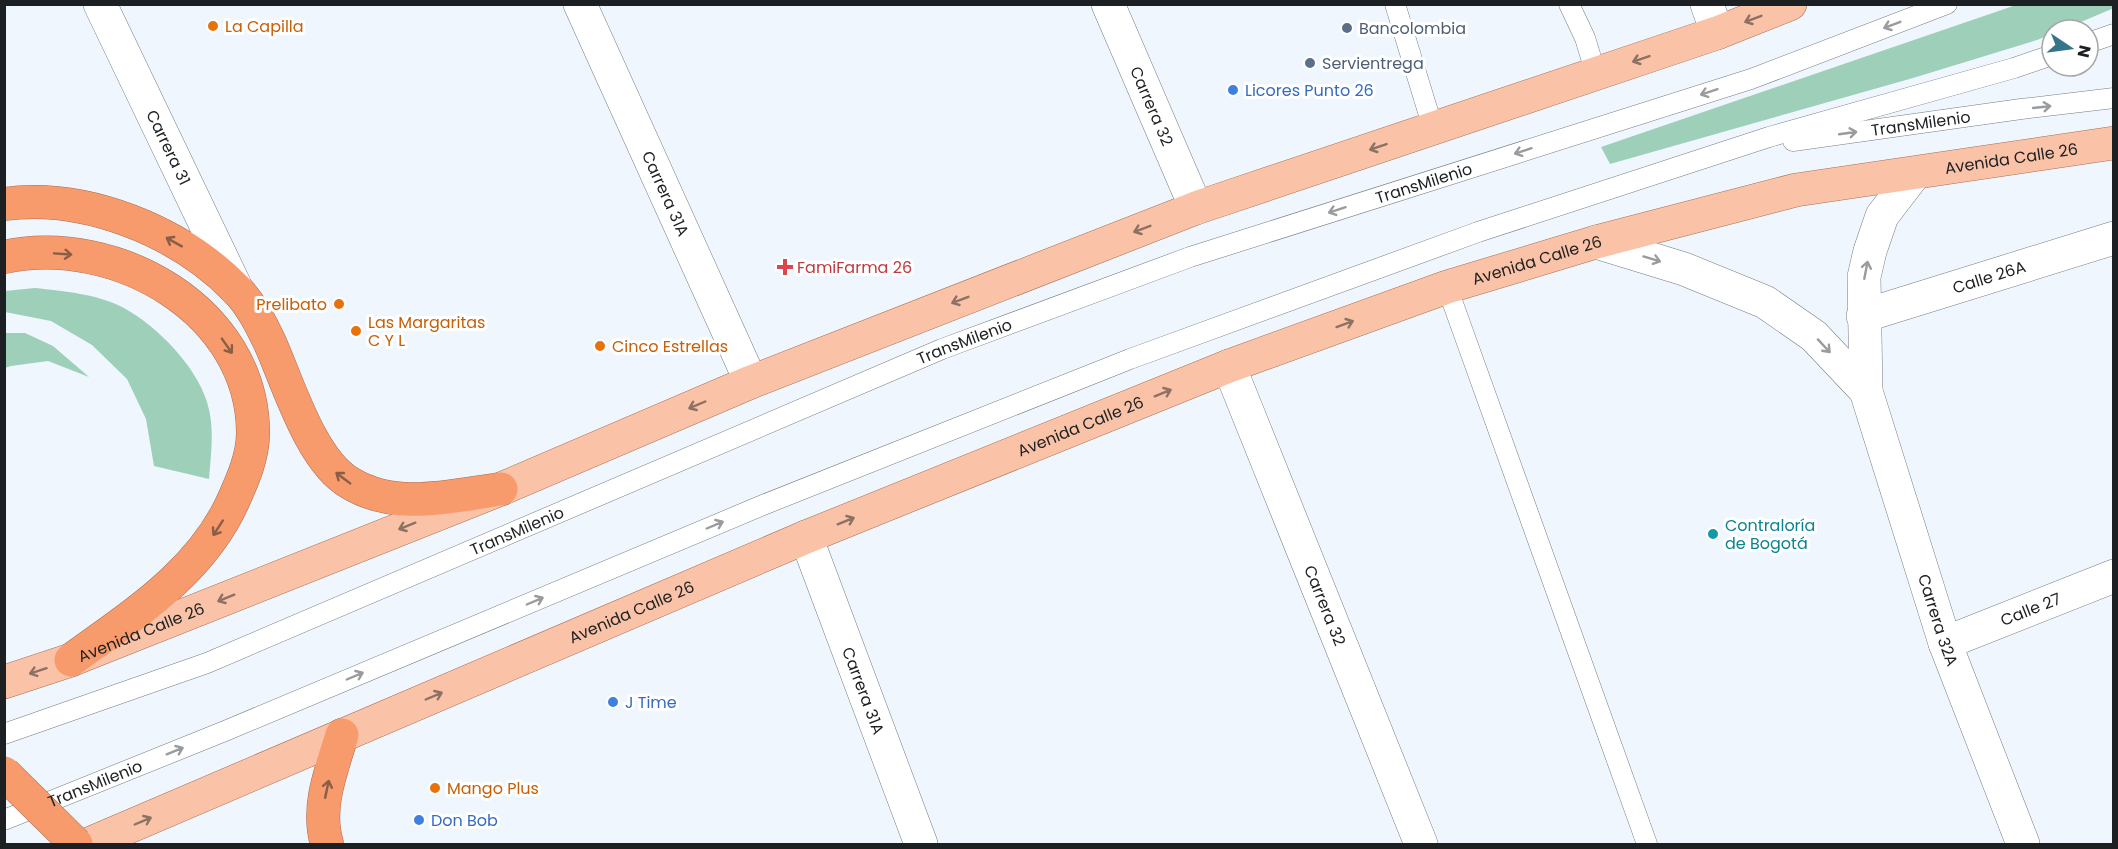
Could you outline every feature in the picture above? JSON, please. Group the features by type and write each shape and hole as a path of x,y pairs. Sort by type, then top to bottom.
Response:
{"highway":[{"path":"4,204 52,202 89,209 124,219 186,248 237,290 249,305 264,330 316,448 340,477 365,491 399,500 432,499 501,489"},
{"path":"4,257 27,253 70,254 109,261 145,275 177,294 205,318 232,353 249,394 253,435 250,452 241,484 221,524 195,560 169,586 71,660"},
{"path":"327,844 323,832 325,792 342,735"},
{"path":"4,773 76,844"}],"main road":[{"name":"Avenida Calle 26","path":"4,682 71,660 501,489 751,382 1196,208 1596,74 1712,19 1790,4"},
{"name":"Avenida Calle 26","path":"89,844 806,537 1229,366 1448,287 1596,242 1796,190 2114,143"}],"street":[{"name":"Carrera 31","path":"99,4 237,290"},
{"name":"Carrera 31A","path":"580,4 751,382"},
{"name":"Carrera 32","path":"1108,4 1196,208"},
{"name":"Carrera 32A","path":"1915,173 1882,216 1864,277 1866,391 1946,643 2023,844"},
{"name":"Calle 26A","path":"1863,316 2114,238"},
{"name":"Carrera 32A","path":"1596,242 1684,269 1765,302 1814,336 1866,391"},
{"name":"Carrera 32","path":"1229,366 1421,844"},
{"name":"Carrera 31A","path":"806,537 921,844"},
{"name":"Calle 27","path":"1946,643 2114,576"}],"lane":[{"path":"1395,4 1433,128"},
{"path":"1569,4 1585,38 1596,74"},
{"name":"TransMilenio","path":"4,734 207,663 942,349 1190,257 1751,79 1947,4"},
{"name":"TransMilenio","path":"4,820 236,726 763,505 1119,363 1479,232 1768,137 2040,60"},
{"name":"TransMilenio","path":"1728,151 2114,98"},
{"path":"1448,287 1647,844"}],"green space":[{"path":"2019,4 2113,4 2114,8 2090,18 2040,18 2040,39 2037,40 1913,78 1610,164 1601,147"},
{"path":"35,288 80,294 114,303 149,325 174,348 202,388 207,402 212,431 209,479 154,466 146,419 127,379 92,345 51,321 5,312 5,291"},
{"path":"5,333 25,333 53,346 89,377 48,361 5,368"}],"place":[{"name":"La Capilla","path":"213,26"},
{"name":"Bancolombia","path":"1347,28"},
{"name":"Servientrega","path":"1310,63"},
{"name":"Licores Punto 26","path":"1233,90"},
{"name":"FamiFarma 26","path":"785,267"},
{"name":"Prelibato","path":"339,304"},
{"name":"Las Margaritas C Y L","path":"356,331"},
{"name":"Cinco Estrellas","path":"600,346"},
{"name":"Contraloría de Bogotá","path":"1713,534"},
{"name":"J Time","path":"613,702"},
{"name":"Mango Plus","path":"435,788"},
{"name":"Don Bob","path":"419,820"}]}
